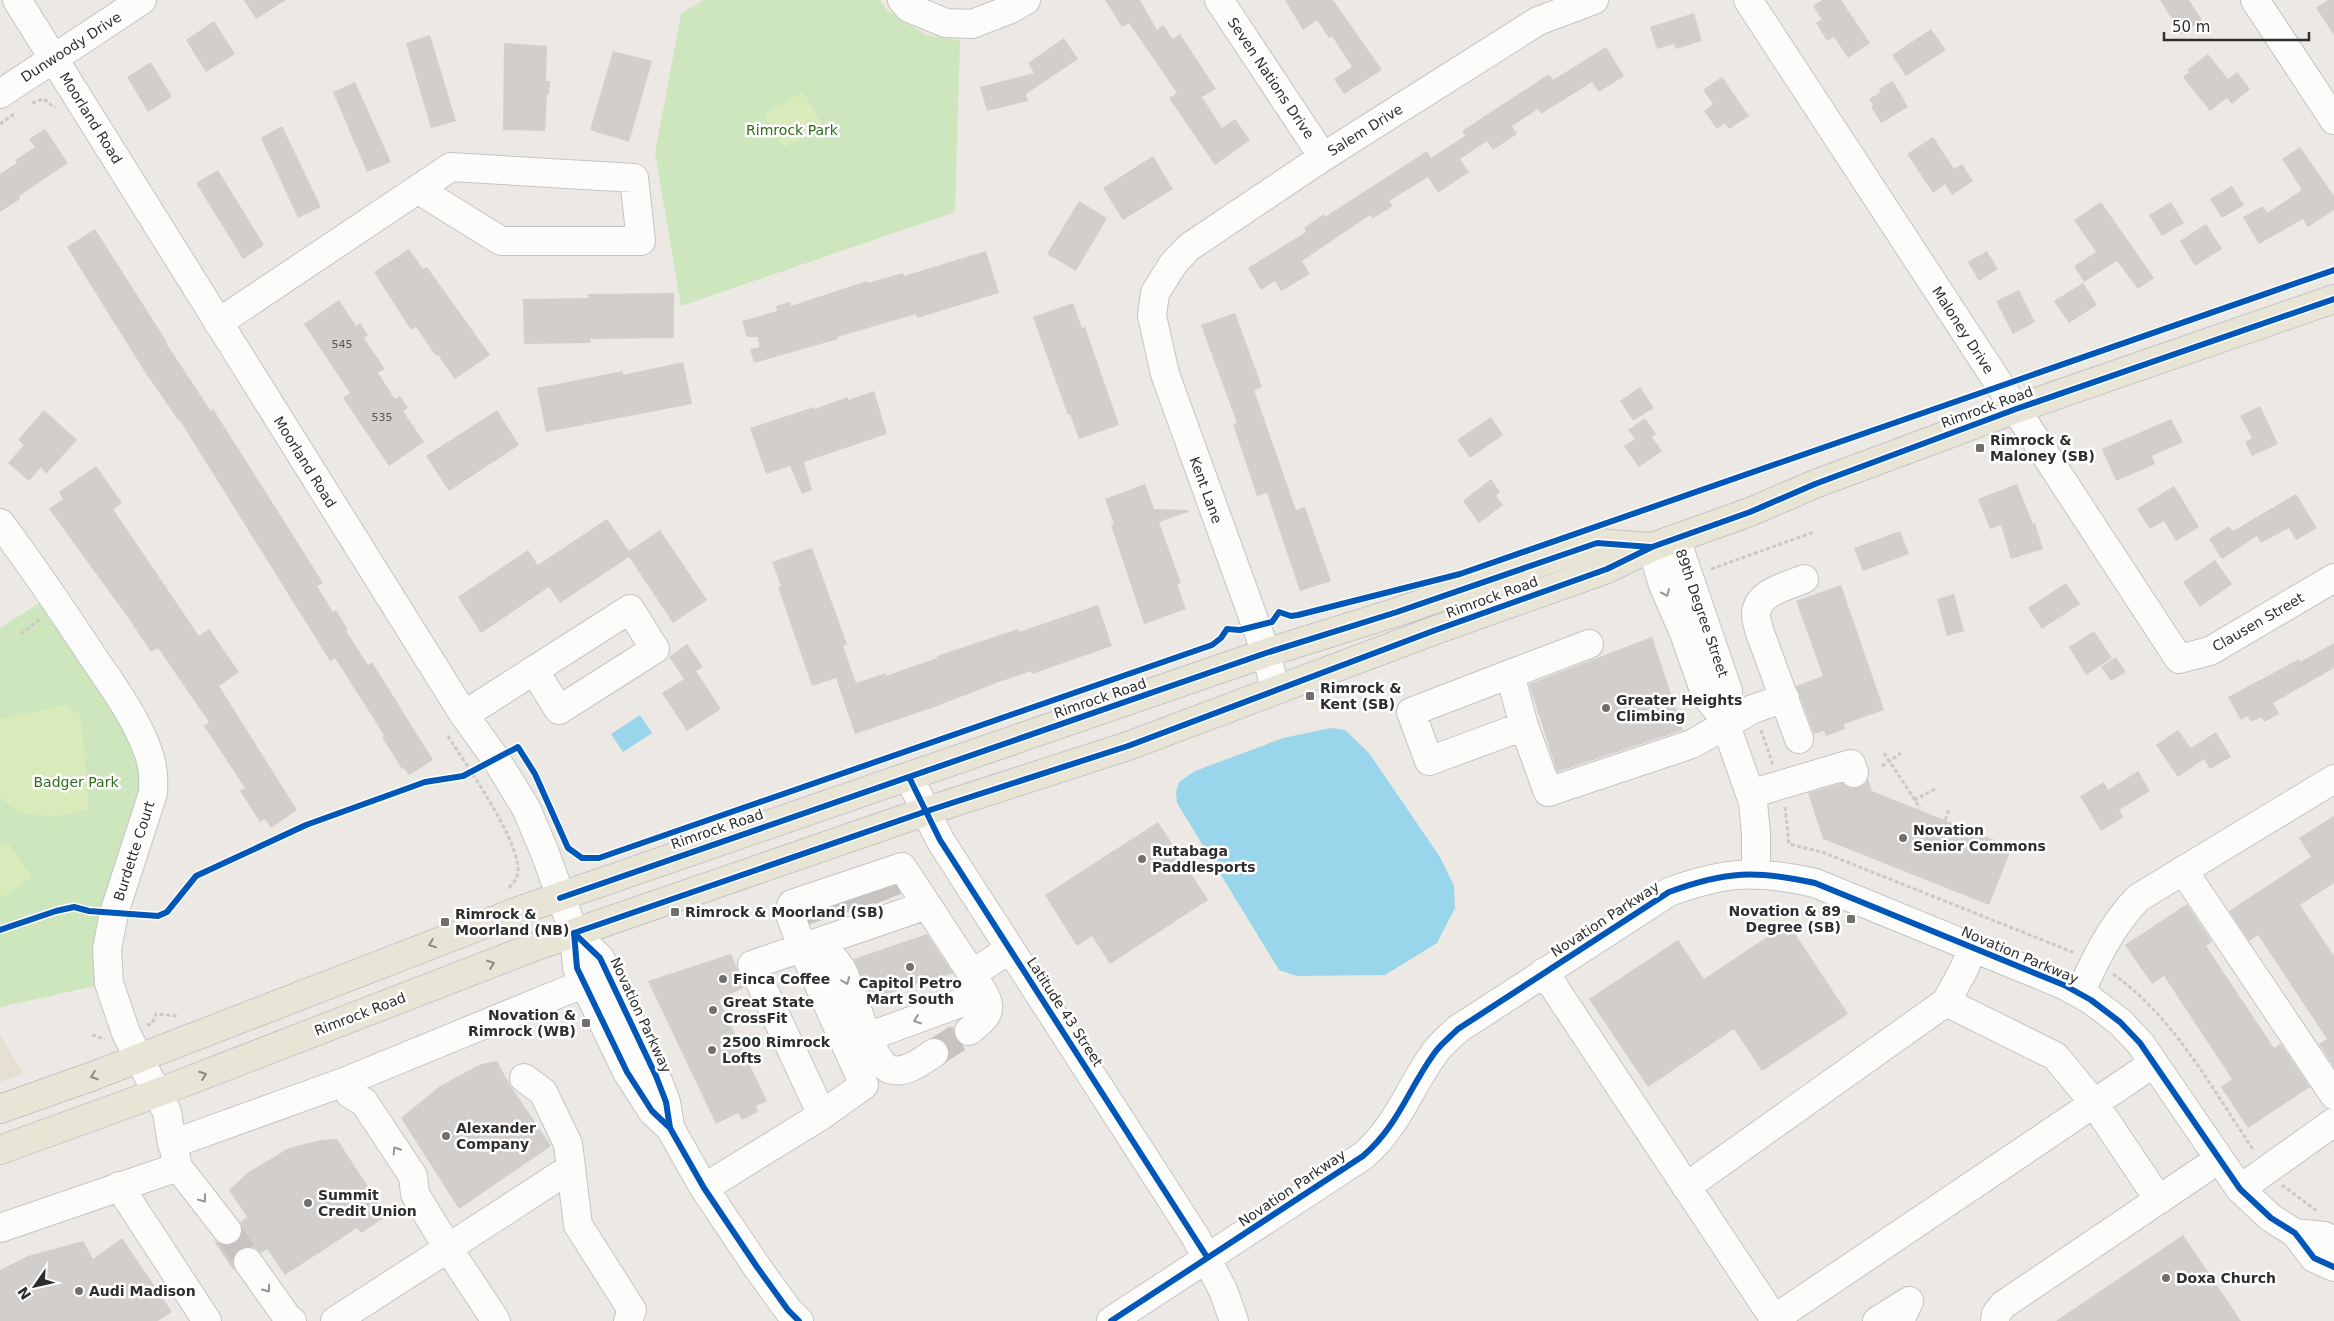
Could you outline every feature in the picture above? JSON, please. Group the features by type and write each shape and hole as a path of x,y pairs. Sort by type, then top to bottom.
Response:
{"main road":[{"name":"Rimrock Road","path":"0,1150 157,1093 574,933 924,812 1128,746 1275,689 1607,569 1664,543 1750,512 1815,484 2016,410 2334,299"},
{"name":"Rimrock Road","path":"0,1109 139,1058 521,910 1266,653 1398,612 1597,543 1664,543"}],"street":[{"name":"Moorland Road","path":"17,0 464,715 496,759 526,808 545,853 574,933"},
{"name":"Dunwoody Drive","path":"8,104 54,57 142,0"},
{"path":"902,0 909,8 946,23 972,24 1011,9 1026,0"},
{"name":"Seven Nations Drive","path":"1219,0 1323,156"},
{"name":"Salem Drive","path":"1157,289 1173,264 1189,247 1323,156 1530,26 1542,9 1594,0"},
{"name":"Maloney Drive","path":"1748,0 2179,659"},
{"path":"2255,0 2334,120"},
{"path":"218,323 451,167 634,178 641,241 501,241 419,190"},
{"name":"Kent Lane","path":"1157,289 1152,316 1165,374 1266,653 1275,689"},
{"name":"Burdette Court","path":"0,523 30,563 111,684 136,723 148,750 154,775 153,793 114,913 107,949 109,983 126,1033 167,1112 175,1155"},
{"name":"89th Degree Street","path":"1664,543 1663,585 1684,633 1706,696 1724,720 1750,794 1756,834 1756,873"},
{"name":"Clausen Street","path":"2179,659 2210,651 2334,578"},
{"path":"1799,739 1759,630 1756,614 1760,602 1773,591 1804,580"},
{"path":"1524,726 1429,761 1411,712 1589,644"},
{"path":"464,715 534,670"},
{"path":"1510,674 1524,726 1548,792 1692,744 1724,720 1784,698"},
{"path":"1750,794 1851,764 1854,773"},
{"name":"Latitude 43 Street","path":"909,776 924,812 940,840 1207,1257 1224,1290 1234,1321"},
{"path":"2080,994 2094,962 2122,914 2138,898 2334,779"},
{"path":"822,1115 752,965 846,909 902,868 927,905 972,988 987,998 989,1008 986,1017 969,1031"},
{"path":"2184,870 2334,1095"},
{"name":"Novation Parkway","path":"1110,1321 1374,1147 1390,1128 1437,1049 1458,1029 1670,892 1708,879 1730,874 1756,873 1783,876 1815,883 2064,985 2080,994 2120,1022 2140,1043 2240,1189 2271,1218 2295,1233 2314,1258 2334,1267"},
{"path":"846,909 927,905"},
{"path":"704,1188 822,1115 864,1085 842,970 846,909"},
{"name":"Novation Parkway","path":"574,933 577,968 627,1072 652,1110 670,1128 704,1188 757,1267 788,1310 799,1321"},
{"name":"Novation Parkway","path":"574,933 600,958 656,1076 666,1102 670,1128"},
{"path":"1686,1187 1946,1002 1964,969 1972,948"},
{"path":"856,1041 972,988 1010,949"},
{"path":"1544,972 1770,1314 1777,1317 2154,1063"},
{"path":"0,1228 119,1186 175,1155 347,1088 585,983"},
{"path":"1946,1002 2055,1056 2094,1103 2159,1200"},
{"path":"856,1041 889,1069 912,1068 934,1053"},
{"path":"524,1078 543,1092 568,1144 578,1225 632,1310 628,1321"},
{"path":"347,1088 348,1109 398,1187 415,1194 496,1321"},
{"path":"2240,1189 2266,1168 2334,1122"},
{"path":"175,1155 227,1230"},
{"path":"1996,1321 1996,1314 2002,1305 2220,1159"},
{"path":"336,1321 571,1168"},
{"path":"119,1186 207,1321"},
{"name":"Novation Parkway","path":"2295,1233 2324,1236 2334,1241"},
{"path":"248,1262 287,1320"},
{"path":"1877,1321 1909,1300 1900,1321"}],"path":[{"path":"24,108 32,102 44,100"},
{"path":"0,124 8,104"},
{"path":"1711,578 1709,570 1814,532"},
{"path":"21,634 40,619"},
{"path":"1754,710 1780,785 1786,811 1789,844 1822,852 2094,962 2127,984 2163,1019 2266,1168 2292,1194 2320,1212"},
{"path":"1884,753 1920,808"},
{"path":"1882,766 1901,753"},
{"path":"1914,800 1934,789"},
{"path":"1945,820 1950,808"}],"shaded area":[{"path":"0,1035 23,1074 0,1082"}],"green space":[{"name":"Rimrock Park","path":"703,0 880,0 887,10 926,35 960,40 955,212 681,306 655,153 681,14"},
{"path":"803,92 823,126 784,148 764,114"},
{"name":"Badger Park","path":"52,595 148,750 109,983 0,1007 0,628"},
{"path":"66,705 81,716 89,809 55,817 18,813 0,797 0,719"},
{"path":"7,841 32,878 0,899 0,845"}],"water":[{"path":"640,715 652,733 623,752 611,734"},
{"path":"1331,728 1345,730 1369,753 1440,857 1454,886 1455,908 1437,943 1385,975 1297,976 1279,970 1177,803 1176,792 1179,782 1195,771 1283,738"}],"building":[{"path":"244,0 286,0 256,19"},
{"path":"1105,0 1140,0 1157,30 1163,25 1173,39 1180,34 1216,89 1202,97 1222,128 1235,119 1250,140 1215,165 1169,98 1177,93 1129,23 1122,27"},
{"path":"1285,0 1333,0 1382,70 1344,94 1334,79 1352,67 1332,36 1329,38 1317,20 1303,30"},
{"path":"1822,0 1841,0 1870,43 1848,58 1834,37 1827,41 1816,23 1822,19 1813,6"},
{"path":"2160,0 2189,0 2202,20 2181,34"},
{"path":"2328,0 2334,0 2334,35 2316,8"},
{"path":"1694,13 1702,41 1676,49 1674,44 1657,49 1650,27"},
{"path":"214,21 235,54 206,72 186,40"},
{"path":"1931,29 1946,50 1906,76 1892,55"},
{"path":"430,35 456,121 431,128 406,43"},
{"path":"1064,38 1078,59 1026,94 1028,101 987,111 980,87 1034,73 1028,63"},
{"path":"504,43 547,46 546,81 550,81 549,94 547,95 545,131 503,130"},
{"path":"1606,47 1624,76 1599,92 1592,82 1541,114 1538,109 1512,126 1517,134 1493,150 1487,141 1460,159 1469,172 1438,193 1428,177 1389,201 1393,206 1373,218 1370,215 1302,261 1310,274 1281,291 1275,281 1261,290 1248,268 1306,232 1304,228 1324,214 1325,217 1427,151 1431,158 1465,136 1462,131 1549,74 1553,80"},
{"path":"613,51 652,61 629,142 590,130"},
{"path":"2208,54 2228,79 2237,72 2250,89 2232,104 2227,98 2210,111 2183,77 2189,72 2187,70"},
{"path":"151,62 172,97 148,112 127,77"},
{"path":"1722,77 1749,116 1729,129 1725,123 1717,129 1704,111 1713,104 1703,90"},
{"path":"1893,81 1908,107 1881,123 1871,107 1873,105 1869,99 1881,92 1879,89"},
{"path":"355,82 391,162 367,172 333,92"},
{"path":"282,126 321,207 298,218 261,138"},
{"path":"45,129 68,163 19,196 20,199 0,212 0,174 17,163 15,160 35,147 29,139"},
{"path":"1933,137 1954,169 1962,164 1973,181 1952,195 1945,184 1933,193 1907,154"},
{"path":"2300,147 2334,196 2334,210 2308,227 2303,219 2259,244 2243,217 2263,206 2267,213 2302,190 2282,159"},
{"path":"1153,156 1173,189 1123,220 1103,188"},
{"path":"218,170 264,245 243,259 196,183"},
{"path":"2232,186 2244,205 2222,218 2210,199"},
{"path":"1079,201 1107,218 1076,271 1047,254"},
{"path":"2101,202 2154,278 2138,289 2117,261 2084,282 2074,266 2096,252 2074,220"},
{"path":"2171,202 2184,223 2162,236 2149,215"},
{"path":"2206,224 2222,249 2195,266 2180,241"},
{"path":"95,229 166,343 211,411 213,409 323,583 317,586 333,612 336,610 348,630 346,631 368,665 372,662 433,760 409,775 404,768 402,769 382,737 384,735 335,658 330,661 179,419 143,369 67,247"},
{"path":"409,249 423,269 427,267 490,355 455,379 416,327 411,330 374,272"},
{"path":"986,251 999,293 917,318 916,314 754,363 750,349 759,347 758,337 747,337 742,321 777,311 776,306 790,302 791,306 867,281 868,283 903,273 904,276"},
{"path":"1987,251 1998,269 1979,281 1968,262"},
{"path":"2083,283 2097,305 2069,323 2054,301"},
{"path":"2019,290 2035,322 2013,334 1996,301"},
{"path":"674,293 674,338 590,339 591,343 524,344 523,299 588,298 588,294"},
{"path":"339,300 356,326 360,323 368,335 364,338 385,369 378,373 395,399 400,396 408,408 403,411 424,442 389,466 343,398 350,393 304,324"},
{"path":"1073,303 1082,328 1085,327 1119,425 1079,439 1070,414 1068,415 1033,317"},
{"path":"1235,313 1262,387 1254,390 1296,510 1305,507 1331,581 1300,591 1267,493 1257,496 1233,424 1237,423 1201,325"},
{"path":"683,362 692,404 546,432 537,388 623,371 623,375"},
{"path":"1640,387 1654,408 1633,421 1620,401"},
{"path":"874,391 887,434 804,462 812,490 802,494 790,466 766,474 750,428 814,407 815,409 848,397 848,400"},
{"path":"2260,406 2278,444 2252,456 2245,442 2252,438 2240,416"},
{"path":"44,410 77,440 46,474 41,467 29,481 8,463 24,445 18,440"},
{"path":"497,410 519,445 449,491 426,456"},
{"path":"1491,417 1503,435 1470,458 1457,440"},
{"path":"1645,418 1656,434 1652,437 1662,451 1639,467 1624,446 1635,439 1628,430"},
{"path":"2171,419 2183,442 2152,456 2155,464 2116,481 2102,449"},
{"path":"96,466 122,503 113,509 199,636 209,629 239,672 219,686 297,810 271,828 265,819 260,822 240,791 245,788 204,726 209,722 158,648 151,652 49,509 63,499 59,492"},
{"path":"1491,479 1500,492 1496,496 1503,505 1479,523 1463,501"},
{"path":"1145,484 1154,509 1188,510 1188,512 1159,522 1181,583 1177,584 1186,609 1144,624 1111,525 1114,524 1105,499"},
{"path":"2017,484 2033,524 2035,523 2043,549 2011,559 2001,525 1990,529 1978,499"},
{"path":"2174,486 2199,527 2176,541 2164,521 2150,529 2137,509"},
{"path":"2296,494 2317,528 2296,540 2289,528 2261,543 2257,536 2222,559 2209,539 2229,526 2233,531"},
{"path":"607,519 629,551 660,530 707,600 673,623 629,557 560,603 549,587 481,633 458,597 528,550 538,565"},
{"path":"1900,531 1909,554 1863,571 1854,548"},
{"path":"812,548 847,644 843,646 856,683 886,673 886,676 937,658 937,656 1018,629 1019,632 1098,605 1112,646 1032,674 1031,671 855,734 836,678 812,686 778,587 781,586 772,562"},
{"path":"2215,560 2232,584 2200,607 2183,582"},
{"path":"2066,583 2080,604 2042,629 2028,608"},
{"path":"1841,585 1884,710 1844,724 1845,729 1826,736 1824,731 1814,734 1796,686 1823,676 1796,601"},
{"path":"1954,594 1964,631 1947,636 1937,599"},
{"path":"2094,631 2112,658 2086,675 2069,647"},
{"name":"Greater Heights Climbing","path":"1652,637 1683,730 1557,772 1529,684"},
{"path":"2334,643 2334,668 2273,703 2279,714 2264,722 2261,717 2251,722 2248,716 2241,720 2228,697 2299,659 2300,662"},
{"path":"687,644 703,667 696,671 721,709 687,731 662,693 684,679 669,657"},
{"path":"2116,657 2126,672 2111,681 2101,667"},
{"path":"2178,730 2191,748 2216,732 2231,757 2210,769 2204,759 2178,777 2156,745"},
{"path":"2138,771 2150,791 2119,810 2124,817 2101,831 2080,796 2104,782 2108,790"},
{"name":"Novation Senior Commons","path":"1868,779 1872,791 2012,847 1989,905 1823,839 1808,793 1842,783 1850,788 1858,788 1865,784"},
{"path":"2334,816 2334,883 2300,905 2334,956 2334,1067 2319,1044 2327,1039 2258,935 2249,941 2229,911 2311,857 2299,838"},
{"name":"Rutabaga Paddlesports","path":"1158,822 1208,900 1110,964 1092,936 1077,946 1045,895"},
{"path":"896,886 901,894 810,924 807,915"},
{"path":"2187,904 2212,942 2206,946 2274,1048 2281,1044 2310,1087 2248,1128 2221,1087 2232,1079 2164,976 2152,984 2125,945"},
{"path":"1788,923 1848,1014 1762,1071 1734,1029 1648,1087 1589,999 1678,940 1704,979"},
{"path":"927,934 953,973 870,999 854,959"},
{"name":"2500 Rimrock Lofts","path":"731,954 745,987 719,1000 767,1101 756,1106 758,1112 742,1120 738,1113 716,1124 648,981"},
{"path":"954,1026 957,1040 964,1046 949,1055 947,1044 936,1038"},
{"path":"497,1061 510,1085 551,1146 459,1209 401,1118 440,1086 481,1064"},
{"name":"Summit Credit Union","path":"337,1139 387,1216 361,1233 357,1228 285,1275 267,1249 261,1253 255,1248 247,1246 239,1249 234,1255 234,1271 213,1240 222,1245 230,1245 237,1242 242,1235 240,1222 247,1217 229,1190 250,1171 289,1148 321,1140"},
{"name":"Doxa Church","path":"2183,1235 2241,1321 2056,1321"},
{"name":"Audi Madison","path":"122,1238 172,1312 158,1321 0,1321 0,1270 28,1256 83,1241 93,1259"}],"tunnel":[{"path":"880,879 888,899"},
{"path":"855,888 862,907"},
{"path":"836,894 842,914"},
{"path":"812,903 818,921"},
{"path":"934,1053 969,1031"},
{"path":"227,1230 248,1262"}],"cycle path":[{"path":"0,930 56,911 74,907 89,911 158,916 167,912 196,876 306,825 425,782 463,776 518,747 535,774 568,848 582,858 599,858 1212,645 1221,638 1227,629 1240,630 1272,622 1279,612 1291,616 1298,615 1460,574 2334,270"},
{"path":"574,933 924,812 1128,746 1433,631 1607,569 1652,547 1750,512 1815,484 2016,409 2334,299"},
{"path":"560,898 1266,653 1397,612 1597,543 1651,547"},
{"path":"909,777 940,840 1207,1257"},
{"path":"1111,1321 1363,1156 1386,1132 1436,1051 1458,1029 1669,892 1708,880 1741,875 1775,876 1815,883 2064,985 2091,1000 2120,1022 2140,1043 2240,1189 2271,1218 2295,1233 2314,1258 2334,1267"},
{"path":"574,933 577,968 627,1072 652,1111 670,1128 704,1188 757,1267 788,1310 799,1321"},
{"path":"574,933 600,958 656,1076 666,1102 670,1128"}],"place":[{"name":"Rimrock & Maloney (SB)","path":"1980,448"},
{"name":"Rimrock & Kent (SB)","path":"1310,696"},
{"name":"Greater Heights Climbing","path":"1606,708"},
{"name":"Novation Senior Commons","path":"1903,838"},
{"name":"Rutabaga Paddlesports","path":"1142,859"},
{"name":"Rimrock & Moorland (SB)","path":"675,912"},
{"name":"Novation & 89 Degree (SB)","path":"1851,919"},
{"name":"Rimrock & Moorland (NB)","path":"445,922"},
{"name":"Capitol Petro Mart South","path":"910,967"},
{"name":"Finca Coffee","path":"723,979"},
{"name":"Great State CrossFit","path":"713,1010"},
{"name":"Novation & Rimrock (WB)","path":"586,1023"},
{"name":"2500 Rimrock Lofts","path":"712,1050"},
{"name":"Alexander Company","path":"446,1136"},
{"name":"Summit Credit Union","path":"308,1203"},
{"name":"Doxa Church","path":"2166,1278"},
{"name":"Audi Madison","path":"79,1291"}]}
